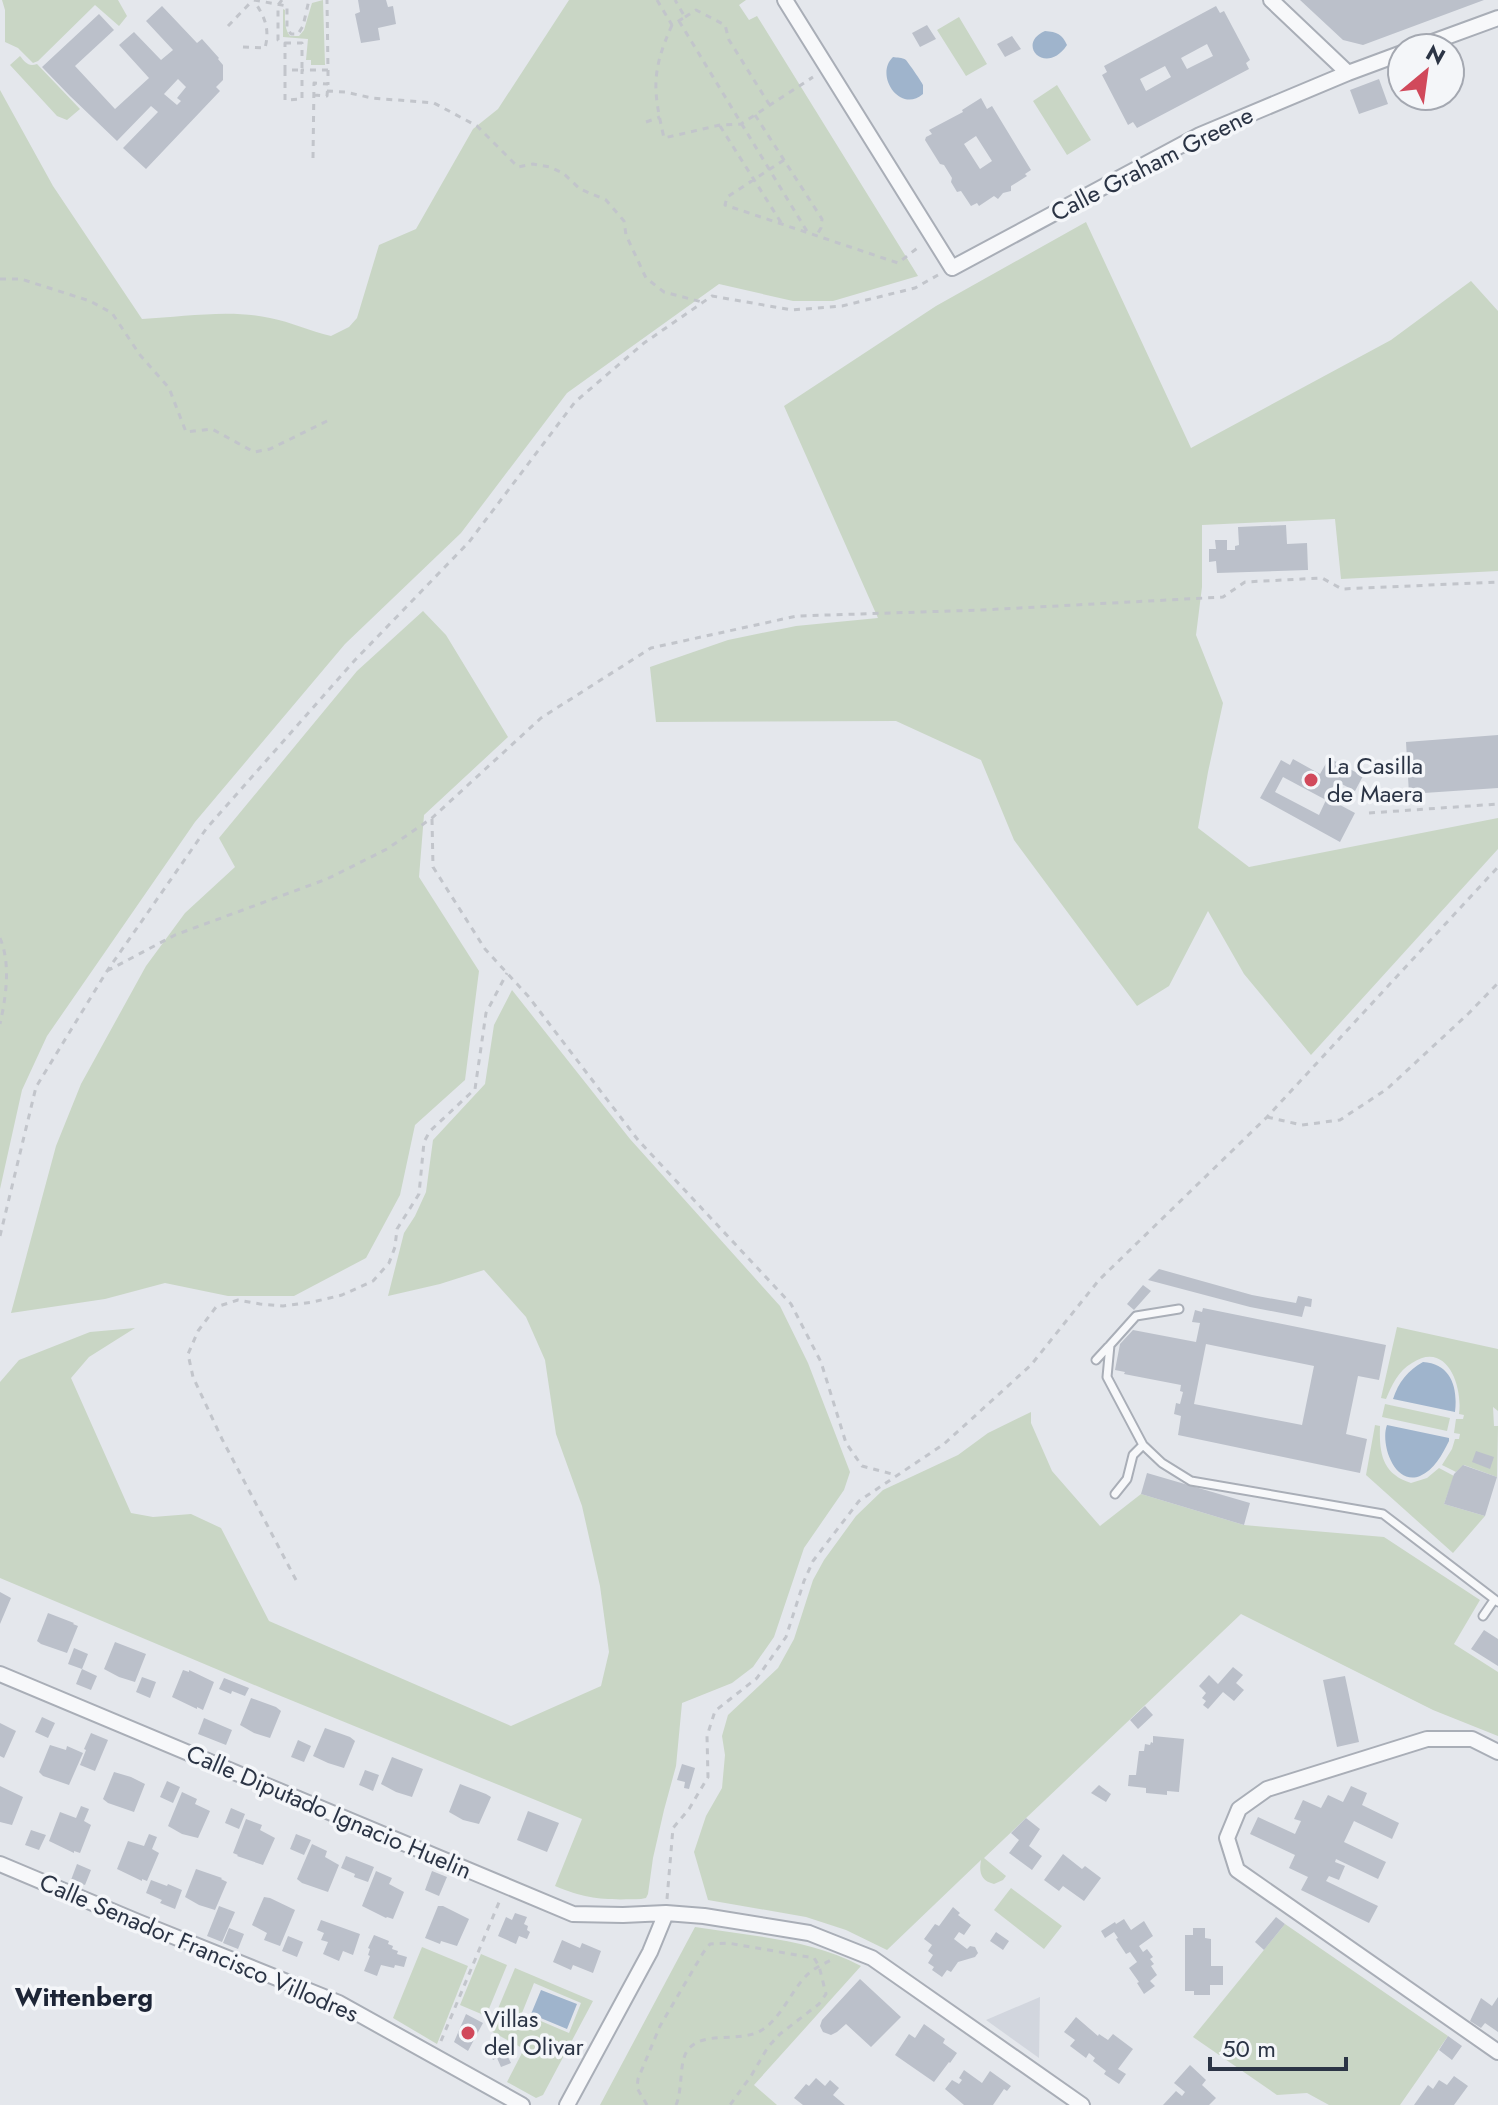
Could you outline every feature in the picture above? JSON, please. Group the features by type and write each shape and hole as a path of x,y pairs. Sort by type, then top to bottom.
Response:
{"street":[{"path":"785,0 952,268"},
{"path":"1271,0 1348,73"},
{"path":"1460,32 1498,18"},
{"name":"Calle Graham Greene","path":"952,268 1200,135 1386,59"},
{"name":"Calle Diputado Ignacio Huelin","path":"0,1674 573,1914 666,1913 704,1916 809,1933 849,1947 872,1958 1082,2105"},
{"path":"1498,1752 1472,1739 1427,1739 1267,1789 1239,1809 1227,1838 1237,1870 1498,2052"},
{"name":"Calle Senador Francisco Villodres","path":"0,1864 339,2003 522,2105"},
{"path":"567,2105 650,1952 666,1913"}],"lane":[{"path":"1096,1360 1136,1316 1179,1309"},
{"path":"1110,1345 1107,1377 1143,1445 1162,1463 1191,1481 1383,1514 1496,1601 1483,1616"},
{"path":"1115,1494 1127,1479 1133,1455 1143,1445"}],"path":[{"path":"253,0 287,6 287,28 291,34 298,34 303,26 309,0"},
{"path":"228,26 253,0"},
{"path":"243,47 265,48 266,20 253,0"},
{"path":"282,0 278,5 278,40 302,43 302,99 285,100 285,43"},
{"path":"313,95 327,96 327,0"},
{"path":"657,0 672,25"},
{"path":"675,0 685,17"},
{"path":"769,105 729,40 725,25 696,10 672,25 656,69 655,99 664,138 720,125 741,124 827,68"},
{"path":"679,21 808,233"},
{"path":"285,70 328,70"},
{"path":"313,158 314,83 328,84"},
{"path":"327,91 434,103 477,126 518,167 541,165 563,173 580,189 606,200 624,221 626,235 646,278 664,292 703,303"},
{"path":"755,115 822,219 816,236"},
{"path":"646,122 660,117"},
{"path":"720,125 782,224"},
{"path":"784,160 727,197 725,205 898,263 933,237"},
{"path":"0,1236 36,1087 107,971 206,829 355,660 469,542 575,402 644,343 712,296 792,310 842,306 915,288 952,268"},
{"path":"0,279 21,279 90,301 112,313 140,355 169,388 186,432 212,429 254,452 270,449 327,421"},
{"path":"107,971 175,935 327,879 387,849 432,818 541,718 651,648 797,616 1223,597 1245,582 1275,580 1322,578 1342,589 1498,582"},
{"path":"1369,813 1498,804"},
{"path":"432,818 433,867 485,949 528,996 638,1140 791,1304 821,1362 846,1443 862,1466 896,1475"},
{"path":"666,1913 673,1828 689,1809 708,1777 707,1736 715,1711 757,1678 786,1637 813,1561 859,1501 944,1444 1031,1365 1099,1280 1267,1117 1498,867"},
{"path":"0,938 4,947 6,996 0,1024"},
{"path":"296,1580 222,1439 193,1377 188,1354 198,1331 216,1307 238,1300 283,1306 342,1295 373,1281 389,1263 397,1229 419,1194 424,1142 430,1131 475,1089 486,1013 507,973"},
{"path":"1267,1117 1302,1125 1340,1120 1387,1089 1498,983"},
{"path":"435,2056 505,1886"},
{"path":"647,2105 637,2088 638,2079 660,2026 710,1944 728,1943 814,1958 826,1994 819,2004 768,2047 730,2105"},
{"path":"676,2105 681,2094 686,2052 697,2041 752,2034 765,2028 807,1974 849,1947"}],"shaded area":[{"path":"1040,1997 1039,2058 986,2020"}],"green space":[{"path":"2,0 118,0 127,16 119,26 95,5 33,63 18,48 5,42"},
{"path":"323,0 325,65 311,65 311,60 306,60 308,39 283,37 283,9 288,33 299,36 304,30 312,3"},
{"path":"569,0 746,0 739,5 749,20 757,16 918,276 833,301 793,301 719,284 567,393 461,533 345,644 195,822 47,1036 22,1090 0,1189 0,90 53,186 142,319 254,315 331,336 349,327 357,318 379,245 416,229 473,129 498,109"},
{"path":"959,17 987,64 966,76 937,30"},
{"path":"20,56 29,64 37,64 80,109 67,120 57,116 10,65"},
{"path":"1057,85 1091,140 1067,155 1033,101"},
{"path":"1086,222 1191,448 1391,340 1471,281 1498,311 1498,571 1341,579 1335,519 1202,525 1202,587 1196,635 1223,703 1198,828 1249,867 1498,818 1498,849 1311,1055 1244,974 1208,911 1169,986 1137,1006 1014,840 981,760 896,721 656,722 650,667 728,640 796,626 878,618 784,406 936,306"},
{"path":"423,611 446,635 508,737 424,815 419,877 479,971 465,1080 415,1125 400,1195 366,1258 294,1296 228,1296 165,1283 105,1299 11,1313 56,1146 81,1084 146,966 185,913 235,867 219,838 357,671"},
{"path":"512,990 630,1139 780,1306 808,1363 850,1472 844,1490 804,1548 774,1637 753,1667 732,1683 682,1703 676,1766 653,1858 648,1894 641,1899 597,1898 555,1886 582,1819 0,1578 0,1382 19,1360 90,1332 135,1328 89,1357 71,1378 131,1513 153,1517 191,1514 221,1528 269,1621 511,1726 601,1686 609,1652 600,1586 582,1506 556,1434 545,1360 526,1317 484,1270 388,1296 404,1233 426,1192 433,1140 485,1084 494,1025"},
{"path":"1397,1327 1498,1349 1498,1411 1493,1407 1494,1426 1498,1426 1497,1477 1464,1465 1456,1472 1442,1465 1455,1439 1459,1439 1460,1434 1454,1433 1456,1419 1463,1419 1464,1415 1459,1414 1455,1380 1443,1362 1435,1357 1424,1357 1412,1363 1399,1374 1386,1399 1381,1398"},
{"path":"1385,1404 1450,1418 1447,1431 1382,1417"},
{"path":"1031,1412 1031,1423 1052,1471 1100,1526 1141,1494 1244,1525 1384,1537 1480,1600 1454,1644 1498,1672 1498,1736 1433,1710 1241,1614 984,1858 1006,1876 1003,1880 994,1884 986,1881 981,1872 981,1860 887,1950 846,1930 806,1917 708,1900 694,1852 706,1816 722,1788 725,1755 722,1736 728,1715 778,1668 794,1639 813,1580 824,1560 856,1516 883,1490 958,1455 988,1433"},
{"path":"1375,1425 1380,1426 1384,1461 1394,1474 1411,1483 1427,1478 1439,1468 1454,1476 1444,1504 1485,1516 1453,1553 1366,1475"},
{"path":"1011,1888 1062,1926 1044,1949 994,1910"},
{"path":"1285,1924 1448,2036 1400,2105 1329,2105 1307,2093 1277,2095 1193,2037"},
{"path":"695,1927 801,1944 861,1966 754,2085 777,2105 600,2105"},
{"path":"422,1947 468,1966 437,2044 393,2018"},
{"path":"481,1954 507,1965 486,2016 460,2005"},
{"path":"515,1968 593,2001 543,2095 536,2098 507,2082 524,2049 489,2030","holes":["534,1983 581,2003 569,2033 522,2013"]}],"water":[{"path":"1045,31 1059,34 1067,45 1050,58 1043,58 1033,50 1036,37"},
{"path":"893,57 906,60 923,85 923,94 906,99 892,90 886,73"},
{"path":"1423,1362 1440,1367 1451,1378 1455,1412 1393,1399 1404,1378"},
{"path":"1387,1425 1449,1438 1449,1441 1429,1470 1420,1476 1403,1475 1396,1469 1388,1452"},
{"path":"541,1990 577,2004 567,2029 531,2014"}],"building":[{"path":"358,0 386,0 388,7 393,6 396,24 378,28 380,40 361,43 355,14 360,12"},
{"path":"1300,0 1484,0 1398,32 1386,32 1386,36 1363,45 1343,40"},
{"path":"162,6 197,43 202,39 219,58 223,65 223,80 216,87 220,91 146,169 123,148 158,112 151,106 117,141 42,67 99,14 114,30 75,66 115,109 149,78 119,45 134,32 161,60 173,50 146,21","holes":["178,79 186,87 177,98 181,101 177,105 164,94"]},
{"path":"1216,6 1220,13 1224,11 1250,60 1246,63 1249,69 1137,128 1133,122 1128,125 1102,75 1107,72 1104,66","holes":["1207,44 1213,56 1187,69 1181,58","1165,66 1171,77 1146,91 1140,79"]},
{"path":"927,25 936,39 920,47 912,33"},
{"path":"1012,36 1021,49 1005,57 997,44"},
{"path":"1379,79 1386,105 1359,114 1350,90"},
{"path":"981,98 987,109 992,106 1031,170 1011,186 1011,191 1003,193 998,199 994,196 979,206 977,203 971,206 961,191 957,192 944,165 940,164 925,140 932,134 929,130","holes":["976,136 992,161 980,169 964,144"]},
{"path":"1286,525 1287,544 1307,543 1308,570 1217,573 1216,561 1209,562 1209,549 1216,549 1215,540 1227,540 1227,550 1235,550 1235,546 1239,545 1238,527"},
{"path":"1498,735 1498,788 1409,794 1406,742"},
{"path":"1329,758 1363,776 1355,791 1336,781 1327,798 1355,813 1340,842 1260,798 1281,760 1290,765 1293,759 1320,774","holes":["1283,777 1326,800 1319,815 1275,792"]},
{"path":"1159,1269 1252,1295 1296,1303 1298,1296 1312,1299 1311,1307 1305,1306 1302,1317 1250,1307 1148,1280"},
{"path":"1143,1285 1151,1291 1134,1310 1127,1304"},
{"path":"1203,1308 1386,1345 1379,1380 1358,1376 1346,1434 1367,1439 1360,1473 1178,1435 1181,1416 1174,1414 1183,1392 1180,1391 1181,1385 1115,1370 1120,1344 1133,1330 1196,1342 1200,1323 1192,1322 1195,1310 1202,1312","holes":["1206,1344 1314,1366 1302,1425 1194,1404"]},
{"path":"1476,1451 1494,1457 1490,1469 1472,1462"},
{"path":"1463,1465 1497,1477 1485,1516 1444,1504 1454,1474"},
{"path":"1147,1473 1250,1503 1244,1525 1141,1494"},
{"path":"0,1592 11,1598 0,1624"},
{"path":"48,1613 78,1626 67,1653 37,1641"},
{"path":"1484,1630 1498,1639 1498,1666 1471,1649"},
{"path":"115,1642 146,1654 135,1682 104,1669"},
{"path":"74,1648 88,1654 82,1669 68,1664"},
{"path":"1233,1667 1243,1675 1236,1683 1244,1690 1234,1701 1223,1692 1208,1709 1203,1705 1206,1701 1202,1698 1206,1693 1199,1686 1209,1675 1218,1684"},
{"path":"82,1669 97,1676 91,1690 76,1684"},
{"path":"183,1670 214,1682 203,1710 172,1697"},
{"path":"1345,1676 1359,1742 1337,1747 1323,1680"},
{"path":"142,1677 156,1682 150,1698 136,1692"},
{"path":"224,1678 249,1688 245,1696 219,1689"},
{"path":"251,1698 281,1711 270,1738 240,1725"},
{"path":"1145,1706 1153,1715 1138,1729 1130,1720"},
{"path":"42,1717 55,1723 48,1738 35,1732"},
{"path":"204,1718 232,1730 226,1745 198,1734"},
{"path":"0,1723 16,1731 4,1758 0,1756"},
{"path":"325,1728 355,1741 344,1768 313,1756"},
{"path":"91,1733 108,1740 95,1771 80,1765"},
{"path":"1153,1736 1184,1739 1179,1792 1167,1791 1167,1795 1146,1793 1146,1788 1128,1786 1129,1775 1136,1775 1139,1751 1144,1751 1145,1744 1153,1743"},
{"path":"298,1740 311,1746 304,1762 291,1757"},
{"path":"50,1745 66,1750 67,1746 83,1753 69,1785 39,1772"},
{"path":"392,1757 423,1769 412,1797 381,1784"},
{"path":"682,1764 695,1768 689,1789 684,1788 685,1782 677,1780"},
{"path":"365,1770 379,1775 373,1791 359,1785"},
{"path":"114,1772 145,1784 134,1812 103,1799"},
{"path":"167,1781 180,1787 173,1803 160,1797"},
{"path":"460,1784 491,1797 479,1824 449,1812"},
{"path":"1099,1785 1111,1794 1106,1802 1091,1793"},
{"path":"0,1786 23,1797 12,1825 0,1822"},
{"path":"1351,1786 1367,1793 1362,1805 1399,1823 1392,1839 1354,1821 1344,1842 1386,1862 1378,1879 1336,1859 1335,1862 1345,1866 1339,1880 1329,1876 1326,1881 1378,1906 1369,1923 1301,1890 1308,1877 1289,1868 1295,1855 1250,1834 1258,1817 1295,1834 1301,1821 1294,1819 1303,1800 1321,1808 1328,1795 1343,1802"},
{"path":"182,1792 197,1799 195,1804 210,1811 198,1838 168,1826"},
{"path":"81,1806 89,1809 84,1821 91,1825 80,1853 74,1853 49,1841 60,1812 76,1818"},
{"path":"231,1808 245,1814 239,1829 225,1823"},
{"path":"528,1811 559,1823 547,1852 517,1840"},
{"path":"1026,1818 1040,1829 1029,1846 1042,1856 1032,1870 1009,1853 1019,1840 1011,1833"},
{"path":"246,1819 262,1825 260,1830 275,1838 263,1865 233,1853"},
{"path":"31,1830 46,1835 39,1850 25,1845"},
{"path":"149,1834 157,1837 152,1849 159,1853 147,1881 142,1881 117,1869 128,1841 144,1846"},
{"path":"296,1834 311,1840 304,1855 290,1849"},
{"path":"312,1844 327,1851 325,1857 339,1865 328,1892 297,1879"},
{"path":"1063,1854 1082,1869 1085,1866 1101,1878 1084,1901 1063,1886 1059,1891 1044,1880"},
{"path":"346,1856 374,1867 368,1882 341,1868"},
{"path":"77,1864 91,1870 85,1885 71,1880"},
{"path":"196,1869 227,1882 215,1910 185,1897"},
{"path":"376,1871 392,1878 389,1884 404,1892 393,1919 362,1906"},
{"path":"432,1871 447,1877 439,1896 425,1890"},
{"path":"151,1880 182,1890 175,1909 146,1893"},
{"path":"264,1897 295,1910 280,1946 264,1940 267,1933 252,1925"},
{"path":"219,1906 235,1912 222,1942 207,1936"},
{"path":"438,1906 469,1919 457,1946 425,1938"},
{"path":"953,1907 971,1925 964,1935 959,1932 954,1939 967,1949 975,1947 978,1953 975,1957 958,1962 951,1972 947,1970 942,1977 928,1963 933,1955 928,1951 932,1945 924,1939"},
{"path":"515,1913 527,1917 524,1924 530,1932 527,1939 519,1936 516,1944 498,1936 506,1917 512,1920"},
{"path":"1276,1917 1285,1924 1264,1950 1255,1942"},
{"path":"1124,1919 1131,1930 1144,1921 1153,1936 1139,1946 1143,1952 1147,1949 1153,1957 1150,1959 1154,1964 1151,1966 1157,1975 1150,1981 1155,1986 1144,1994 1129,1968 1137,1962 1130,1952 1126,1954 1114,1932 1105,1938 1101,1931"},
{"path":"321,1920 360,1934 353,1955 343,1951 339,1961 323,1954 328,1942 321,1940 324,1933 317,1930"},
{"path":"229,1928 244,1934 238,1949 223,1943"},
{"path":"1193,1928 1205,1928 1205,1938 1211,1939 1211,1966 1223,1966 1223,1985 1210,1985 1210,1995 1194,1995 1194,1991 1185,1991 1185,1935 1193,1935"},
{"path":"996,1932 1009,1941 1003,1950 990,1941"},
{"path":"374,1935 389,1941 392,1949 398,1951 397,1954 407,1957 404,1967 381,1965 377,1976 364,1971"},
{"path":"288,1936 303,1942 297,1957 282,1951"},
{"path":"562,1940 580,1948 582,1943 601,1951 593,1973 573,1965 571,1970 553,1962"},
{"path":"860,1979 901,2017 871,2047 846,2024 831,2035 823,2032 820,2026"},
{"path":"1498,1997 1498,2032 1485,2023 1481,2028 1470,2021 1481,1998 1492,2006"},
{"name":"Villas del Olivar","path":"466,2014 483,2023 468,2051 454,2042"},
{"path":"1076,2017 1098,2036 1108,2040 1113,2034 1133,2049 1118,2069 1126,2074 1119,2084 1104,2074 1106,2071 1093,2061 1095,2058 1089,2053 1086,2058 1070,2046 1075,2040 1064,2032"},
{"path":"924,2024 945,2039 943,2043 957,2053 934,2082 895,2055 909,2034 915,2038"},
{"path":"1448,2036 1462,2046 1452,2060 1439,2050"},
{"path":"499,2039 511,2063 501,2067 497,2058 493,2060 486,2045"},
{"path":"1190,2065 1206,2080 1202,2085 1216,2098 1209,2105 1163,2105 1176,2091 1182,2096 1185,2092 1174,2083"},
{"path":"964,2070 982,2083 990,2071 1011,2086 1007,2091 1004,2089 993,2105 964,2105 945,2089 952,2080 959,2084"},
{"path":"1454,2076 1468,2086 1454,2105 1414,2105 1428,2085 1433,2089 1439,2080 1447,2085"},
{"path":"816,2078 825,2086 830,2080 839,2088 833,2095 845,2105 803,2105 794,2098"}],"place":[{"name":"La Casilla de Maera","path":"1311,780"},
{"name":"Villas del Olivar","path":"468,2033"}],"district":[{"name":"Wittenberg","path":"84,1997"}]}
